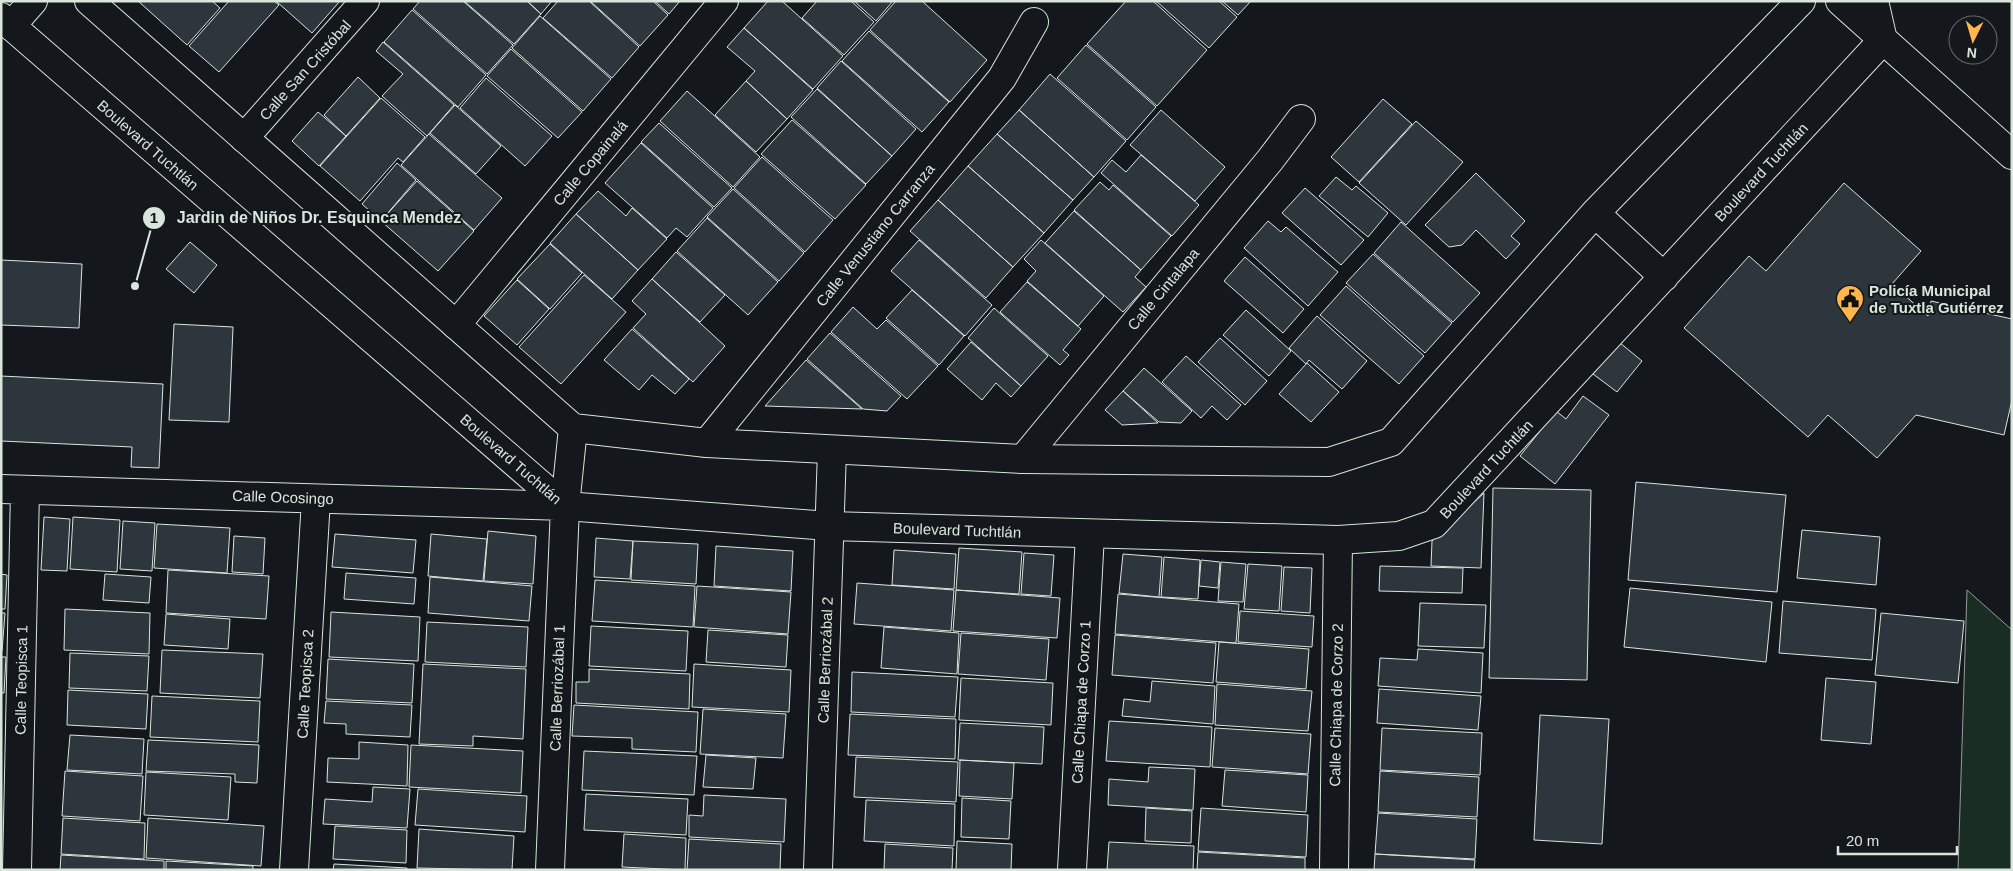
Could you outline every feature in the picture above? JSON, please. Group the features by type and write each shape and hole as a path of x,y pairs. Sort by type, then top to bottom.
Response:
{"street":[{"path":"6,21 33,1"},
{"path":"89,1 573,428 707,443 832,450 1023,458 1329,462 1391,442 1595,213 1801,1"},
{"name":"Calle San Cristóbal","path":"244,138 365,1"},
{"name":"Calle Copainalá","path":"456,325 724,1"},
{"path":"1840,1 2012,155"},
{"path":"1874,1 1883,40"},
{"name":"Boulevard Tuchtlán","path":"6,21 565,506 829,526 1338,540 1399,536 1434,524 1883,40"},
{"name":"Calle Venustiano Carranza","path":"707,443 1002,78 1034,22"},
{"name":"Calle Cintalapa","path":"1023,458 1270,160 1301,119"},
{"path":"1595,213 1664,277"},
{"name":"Calle Berriozábal 1","path":"550,870 565,506 573,428"},
{"name":"Calle Berriozábal 2","path":"818,870 832,450"},
{"name":"Calle Ocosingo","path":"13,489 565,506"},
{"name":"Calle Teopisca 1","path":"13,489 17,870"},
{"name":"Calle Teopisca 2","path":"294,870 316,498"},
{"name":"Calle Chiapa de Corzo 1","path":"1072,870 1090,534"},
{"name":"Calle Chiapa de Corzo 2","path":"1334,870 1338,540"}],"green space":[{"path":"1967,590 2012,630 2012,870 1958,870"}],"building":[{"path":"138,1 212,1 220,8 187,45"},
{"path":"229,1 274,1 279,5 219,72 189,46"},
{"path":"276,1 340,1 312,33"},
{"path":"420,1 463,1 513,45 487,74 413,9"},
{"path":"464,1 527,1 541,14 514,44"},
{"path":"527,1 552,1 541,14"},
{"path":"558,1 589,1 639,47 612,78 543,18"},
{"path":"590,1 653,1 668,15 640,46"},
{"path":"655,1 680,1 669,14"},
{"path":"768,1 782,1 843,56 813,89 744,28"},
{"path":"817,1 851,1 874,22 844,55 802,18"},
{"path":"854,1 893,1 876,21"},
{"path":"896,1 922,1 987,60 950,102 870,30"},
{"path":"1126,1 1153,1 1207,50 1157,106 1087,44"},
{"path":"1156,1 1219,1 1237,17 1209,48"},
{"path":"1222,1 1251,1 1238,15"},
{"path":"412,10 486,75 458,107 384,42"},
{"path":"540,16 611,79 583,111 512,48"},
{"path":"744,28 813,90 787,119 746,81 755,71 727,47"},
{"path":"869,31 949,102 922,132 842,61"},
{"path":"383,42 454,105 427,136 382,96 403,74 376,51"},
{"path":"1086,45 1156,107 1127,140 1057,78"},
{"path":"511,49 582,112 558,138 487,76"},
{"path":"841,61 916,129 892,156 817,88"},
{"path":"1050,74 1126,141 1094,177 1019,110"},
{"path":"358,77 380,98 346,136 324,115"},
{"path":"486,78 552,136 525,166 460,108"},
{"path":"746,81 787,119 756,152 715,115"},
{"path":"817,89 892,156 866,184 791,117"},
{"path":"687,91 760,157 733,187 660,121"},
{"path":"381,98 425,137 403,162 398,158 360,201 320,166"},
{"path":"1383,99 1412,124 1359,182 1331,157"},
{"path":"455,105 501,146 476,174 430,133"},
{"path":"1019,110 1094,177 1073,200 997,134"},
{"path":"1161,110 1225,167 1195,201 1130,145"},
{"path":"318,112 346,136 319,166 292,141"},
{"path":"792,120 866,185 835,219 761,154"},
{"path":"1416,121 1463,162 1406,225 1359,183"},
{"path":"659,123 732,188 714,207 641,142"},
{"path":"429,134 502,198 474,230 401,165"},
{"path":"997,134 1073,200 1044,233 968,166"},
{"path":"641,143 713,208 687,237 676,228 667,238 605,183"},
{"path":"1141,155 1199,205 1172,236 1101,173 1112,160 1126,172"},
{"path":"762,157 833,220 805,252 734,188"},
{"path":"397,163 416,180 381,221 362,204"},
{"path":"968,166 1044,233 1013,267 938,200"},
{"path":"1476,173 1525,221 1511,236 1520,244 1506,259 1476,230 1462,245 1449,247 1425,225"},
{"path":"1336,177 1352,190 1356,186 1388,213 1368,237 1319,196"},
{"path":"417,181 474,231 438,271 381,221"},
{"path":"1100,182 1109,190 1113,185 1171,236 1141,270 1074,210"},
{"name":"Policía Municipal de Tuxtla Gutiérrez","path":"1844,183 1921,251 1892,284 1928,316 1931,301 2012,319 2012,400 2004,435 1916,415 1877,458 1828,415 1808,437 1684,328 1749,256 1766,271"},
{"path":"1305,188 1364,240 1341,265 1282,213"},
{"path":"733,189 804,253 779,281 707,217"},
{"path":"598,191 626,216 632,208 667,239 638,270 576,214"},
{"path":"938,200 1013,267 986,298 910,231"},
{"path":"1074,211 1141,270 1135,277 1146,287 1123,312 1045,243"},
{"path":"576,214 638,270 612,299 550,243"},
{"path":"707,218 778,282 748,315 677,251"},
{"path":"1268,221 1281,232 1286,227 1338,272 1308,306 1244,248"},
{"path":"1401,222 1480,293 1453,322 1374,253"},
{"path":"919,240 992,305 965,336 891,271"},
{"path":"1041,240 1104,296 1078,326 1027,281 1036,271 1024,259"},
{"path":"190,242 217,265 194,293 166,269"},
{"path":"550,244 582,273 550,309 517,279"},
{"path":"676,252 725,295 700,322 652,279"},
{"path":"1373,254 1452,323 1425,353 1346,283"},
{"path":"1245,257 1304,309 1283,333 1224,281"},
{"path":"1,260 82,264 79,328 1,325"},
{"path":"584,275 626,312 561,384 519,347"},
{"path":"652,279 725,346 693,382 633,328 646,314 632,301"},
{"path":"517,280 549,309 517,345 484,316"},
{"path":"1027,282 1081,329 1063,350 1069,355 1060,365 1000,312"},
{"path":"1346,286 1424,356 1399,384 1320,315"},
{"path":"912,290 964,336 939,365 886,318"},
{"path":"853,307 877,329 886,320 938,366 907,399 831,332"},
{"path":"994,308 1048,356 1021,386 968,338"},
{"path":"1246,310 1291,351 1269,376 1223,335"},
{"path":"1317,316 1367,361 1342,389 1309,360 1306,364 1289,348"},
{"path":"174,324 233,327 229,422 169,420"},
{"path":"632,329 689,379 675,394 652,375 639,390 604,360"},
{"path":"830,333 901,396 887,411 863,409 807,359"},
{"path":"1220,338 1267,381 1245,405 1198,362"},
{"path":"971,342 1021,386 1011,397 996,383 982,400 947,369"},
{"path":"1619,342 1642,361 1617,392 1593,374"},
{"path":"1186,356 1241,405 1227,420 1212,406 1201,418 1162,382"},
{"path":"806,360 862,409 765,406"},
{"path":"1307,363 1339,392 1311,422 1279,394"},
{"path":"1144,368 1192,411 1181,423 1159,422 1123,391"},
{"path":"1,376 163,384 159,468 131,467 132,447 1,441"},
{"path":"1123,391 1158,423 1122,425 1105,410"},
{"path":"1583,396 1609,415 1555,484 1520,456 1556,411 1566,419"},
{"path":"1636,482 1786,495 1777,592 1628,580"},
{"path":"1493,488 1591,490 1587,680 1489,678"},
{"path":"1484,493 1481,568 1431,566 1432,541"},
{"path":"44,517 70,519 67,571 41,570"},
{"path":"73,517 120,520 117,572 70,569"},
{"path":"123,521 155,523 152,571 120,569"},
{"path":"157,524 230,528 227,573 154,568"},
{"path":"1802,530 1880,537 1876,585 1797,578"},
{"path":"488,531 536,536 533,584 484,581"},
{"path":"335,534 416,540 413,573 332,567"},
{"path":"431,534 487,539 483,581 428,576"},
{"path":"234,536 265,538 263,574 232,572"},
{"path":"596,538 633,541 630,579 594,577"},
{"path":"633,541 698,544 696,584 631,580"},
{"path":"716,546 793,551 791,591 714,586"},
{"path":"959,548 1022,552 1019,594 956,590"},
{"path":"894,550 956,554 954,589 892,585"},
{"path":"1024,553 1054,555 1051,596 1021,594"},
{"path":"1123,554 1162,557 1159,597 1119,593"},
{"path":"1164,557 1200,560 1198,599 1161,597"},
{"path":"1201,560 1220,562 1218,588 1199,586"},
{"path":"1221,562 1246,564 1243,602 1218,601"},
{"path":"1248,564 1282,566 1279,611 1244,609"},
{"path":"1380,566 1463,568 1462,593 1379,591"},
{"path":"1284,567 1312,568 1310,613 1281,611"},
{"path":"168,570 269,576 266,619 166,613"},
{"path":"346,573 416,578 414,604 344,599"},
{"path":"1,574 7,575 5,609 1,609"},
{"path":"105,574 151,577 149,603 103,600"},
{"path":"430,577 532,586 529,621 428,613"},
{"path":"595,580 695,586 693,627 592,621"},
{"path":"857,583 954,590 951,631 854,624"},
{"path":"697,586 791,592 788,634 694,627"},
{"path":"1630,588 1772,602 1766,662 1624,647"},
{"path":"956,590 1060,598 1057,638 953,631"},
{"path":"1118,594 1239,604 1236,643 1115,634"},
{"path":"1783,601 1876,609 1872,660 1779,653"},
{"path":"1420,603 1486,605 1484,648 1418,646"},
{"path":"65,609 150,613 149,654 64,650"},
{"path":"1240,611 1314,616 1312,647 1238,642"},
{"path":"331,612 420,617 418,661 329,657"},
{"path":"1,613 5,613 2,651 1,651"},
{"path":"1881,613 1964,621 1958,683 1875,675"},
{"path":"166,614 230,619 228,649 164,645"},
{"path":"427,622 528,627 526,667 425,662"},
{"path":"591,626 688,631 686,671 589,666"},
{"path":"884,627 959,633 957,674 881,668"},
{"path":"708,630 788,635 786,667 706,662"},
{"path":"961,633 1049,639 1046,680 958,674"},
{"path":"1115,635 1216,643 1213,683 1112,675"},
{"path":"1219,642 1309,649 1306,689 1216,682"},
{"path":"1418,649 1483,653 1481,693 1378,686 1380,658 1417,660"},
{"path":"162,650 263,654 260,698 160,693"},
{"path":"70,653 149,656 147,691 69,688"},
{"path":"1,657 6,657 4,693 1,693"},
{"path":"328,659 414,664 412,703 326,699"},
{"path":"423,664 526,669 523,739 473,736 473,746 419,744"},
{"path":"694,664 791,670 789,712 692,707"},
{"path":"589,669 690,674 689,709 576,703 576,682 589,682"},
{"path":"852,672 958,677 955,717 851,712"},
{"path":"961,678 1053,683 1051,725 959,720"},
{"path":"1826,678 1876,682 1871,744 1821,740"},
{"path":"1152,681 1215,686 1213,724 1122,716 1124,699 1150,702"},
{"path":"1217,684 1312,691 1308,731 1215,725"},
{"path":"1379,689 1481,696 1478,730 1377,723"},
{"path":"68,690 148,694 146,729 67,725"},
{"path":"152,696 260,701 258,742 150,737"},
{"path":"326,701 412,705 410,737 346,734 346,724 324,723"},
{"path":"574,705 698,712 696,752 632,749 632,738 572,736"},
{"path":"703,709 786,714 783,758 700,754"},
{"path":"850,714 956,719 955,759 848,755"},
{"path":"1540,715 1609,719 1602,844 1534,840"},
{"path":"1109,721 1212,727 1210,767 1106,761"},
{"path":"960,723 1044,727 1042,764 958,760"},
{"path":"1215,728 1311,734 1308,774 1212,767"},
{"path":"1382,728 1482,733 1480,775 1380,770"},
{"path":"70,735 144,739 142,774 67,770"},
{"path":"148,740 259,745 257,783 235,782 235,774 146,771"},
{"path":"359,742 408,745 407,786 327,782 328,758 359,759"},
{"path":"411,745 523,751 521,793 409,787"},
{"path":"584,751 697,756 694,795 582,790"},
{"path":"706,755 756,758 753,789 703,787"},
{"path":"856,757 958,762 956,802 854,797"},
{"path":"960,760 1014,763 1012,799 959,796"},
{"path":"1149,767 1195,769 1193,810 1108,805 1109,779 1148,782"},
{"path":"1225,770 1308,775 1306,812 1222,806"},
{"path":"65,771 143,776 140,821 62,816"},
{"path":"1380,771 1479,777 1477,817 1378,812"},
{"path":"146,772 231,777 228,820 144,815"},
{"path":"373,787 410,789 407,828 323,824 325,799 372,802"},
{"path":"418,789 527,796 525,832 415,825"},
{"path":"586,794 688,799 686,835 584,830"},
{"path":"704,795 786,799 784,842 689,837 689,815 703,816"},
{"path":"962,798 1011,801 1009,839 961,837"},
{"path":"866,800 955,804 954,846 864,841"},
{"path":"1146,808 1192,811 1191,843 1145,841"},
{"path":"1201,808 1308,815 1306,857 1198,851"},
{"path":"1378,813 1477,819 1475,859 1375,854"},
{"path":"63,818 145,823 144,859 61,854"},
{"path":"148,818 264,826 261,866 146,858"},
{"path":"335,826 407,830 406,863 333,859"},
{"path":"419,829 514,836 512,870 417,868"},
{"path":"624,834 686,838 685,870 622,867"},
{"path":"689,839 781,844 780,870 687,870"},
{"path":"957,841 1012,844 1011,870 956,870"},
{"path":"1109,842 1194,846 1193,870 1107,870"},
{"path":"885,844 953,848 952,870 884,870"},
{"path":"1198,852 1305,858 1305,870 1197,870"},
{"path":"1375,854 1475,860 1474,870 1374,870"},
{"path":"61,855 164,861 164,870 60,870"},
{"path":"166,861 253,866 253,870 166,870"},
{"path":"334,864 407,868 407,870 333,870"}],"place":[{"name":"Jardin de Niños Dr. Esquinca Mendez","path":"135,286"},
{"name":"Policía Municipal de Tuxtla Gutiérrez","path":"1850,323"}]}
